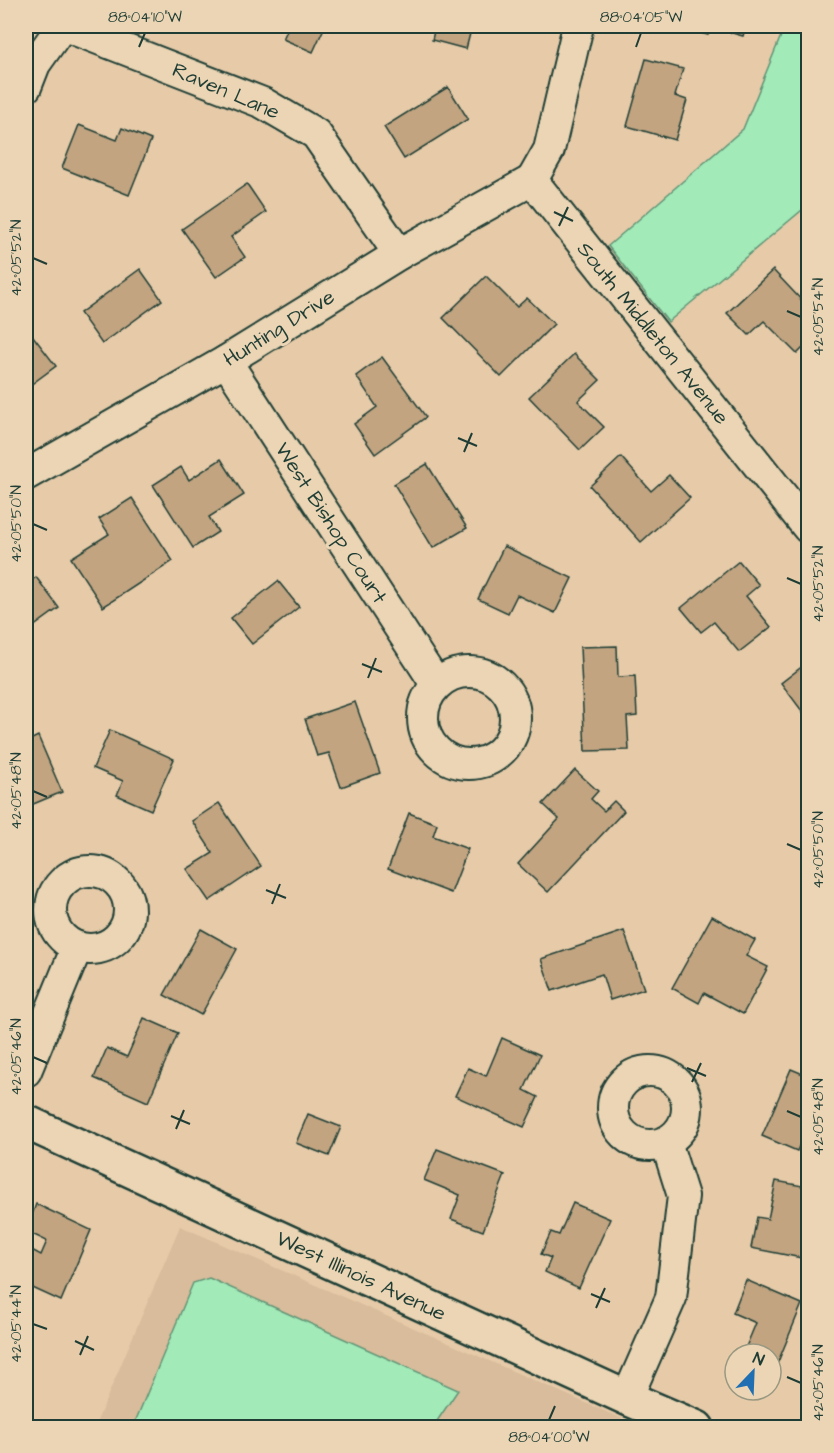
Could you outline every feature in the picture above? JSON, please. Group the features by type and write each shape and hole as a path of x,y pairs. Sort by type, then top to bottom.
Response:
{"main road":[{"name":"West Illinois Avenue","path":"26,1122 697,1428"}],"street":[{"name":"Raven Lane","path":"26,87 35,64 63,26 263,103 316,134 399,254"},
{"path":"532,180 549,150 578,26"},
{"name":"Hunting Drive","path":"26,475 226,361 399,254 532,180"},
{"name":"South Middleton Avenue","path":"532,180 808,528"},
{"name":"West Bishop Court","path":"226,361 436,684"},
{"path":"26,1071 77,947"},
{"path":"627,1398 671,1298 683,1196 666,1142"}],"shaded area":[{"path":"180,1226 641,1427 94,1428"}],"green space":[{"path":"785,26 808,26 808,208 807,206 668,322 608,246 743,129"},
{"path":"209,1278 458,1390 433,1427 133,1427 193,1283"}],"building":[{"path":"283,26 325,26 313,52 283,39 288,28"},
{"path":"435,26 472,26 466,49 432,40"},
{"path":"675,26 746,26 743,36 711,27 708,35"},
{"path":"646,59 683,69 675,96 687,100 675,140 627,126"},
{"path":"448,87 468,119 404,159 384,127"},
{"path":"79,125 117,140 122,128 151,140 129,195 62,168"},
{"path":"247,184 266,212 231,237 245,257 216,277 182,229"},
{"path":"140,269 162,300 102,344 80,313"},
{"path":"773,270 808,307 808,343 797,354 764,321 749,335 727,313"},
{"path":"486,276 517,307 527,298 554,324 501,377 443,318"},
{"path":"26,327 56,366 29,386 26,382"},
{"path":"574,354 600,380 578,401 604,427 580,450 529,397"},
{"path":"382,357 426,417 375,454 354,424 377,407 356,376"},
{"path":"621,457 651,491 669,475 690,498 641,542 590,486"},
{"path":"221,459 244,495 209,517 218,532 193,548 153,485 181,467 189,480"},
{"path":"427,464 467,528 433,548 394,484"},
{"path":"132,498 173,561 103,607 71,558 109,534 99,519"},
{"path":"504,546 572,578 555,613 517,595 508,613 478,599"},
{"path":"739,561 759,585 746,596 771,627 739,652 714,622 701,632 681,608"},
{"path":"36,577 59,608 26,632 26,585"},
{"path":"278,581 299,607 252,644 231,618"},
{"path":"617,646 618,677 635,676 637,716 627,717 629,750 585,751 580,647"},
{"path":"808,662 808,719 781,683"},
{"path":"355,702 380,773 341,787 329,753 317,756 305,719"},
{"path":"110,730 174,759 151,810 117,795 123,781 93,768"},
{"path":"38,736 62,792 31,805 26,792 26,742"},
{"path":"575,770 598,791 591,799 604,811 614,801 624,811 548,892 518,864 559,819 543,804"},
{"path":"219,803 261,866 209,901 187,869 213,853 192,821"},
{"path":"409,813 437,824 433,836 468,849 451,893 388,869"},
{"path":"712,916 755,940 746,956 768,967 743,1014 704,993 699,1003 672,988"},
{"path":"201,929 237,949 201,1015 164,995"},
{"path":"624,931 644,989 610,1000 602,974 552,991 541,959"},
{"path":"144,1018 178,1033 148,1102 94,1078 107,1048 127,1057"},
{"path":"502,1038 540,1055 524,1090 538,1097 524,1127 455,1096 468,1068 486,1076"},
{"path":"791,1069 808,1076 808,1124 797,1151 762,1136"},
{"path":"308,1114 341,1127 329,1156 296,1143"},
{"path":"437,1149 505,1175 483,1231 451,1219 460,1195 424,1180"},
{"path":"776,1181 808,1187 807,1259 751,1248 757,1217 768,1219"},
{"path":"573,1203 610,1219 579,1288 545,1272 551,1258 541,1254 551,1232 559,1235"},
{"path":"36,1204 91,1230 61,1301 26,1285 26,1247 41,1255 47,1241 26,1231"},
{"path":"746,1280 802,1304 783,1350 783,1342 748,1342 756,1323 733,1313"}]}
